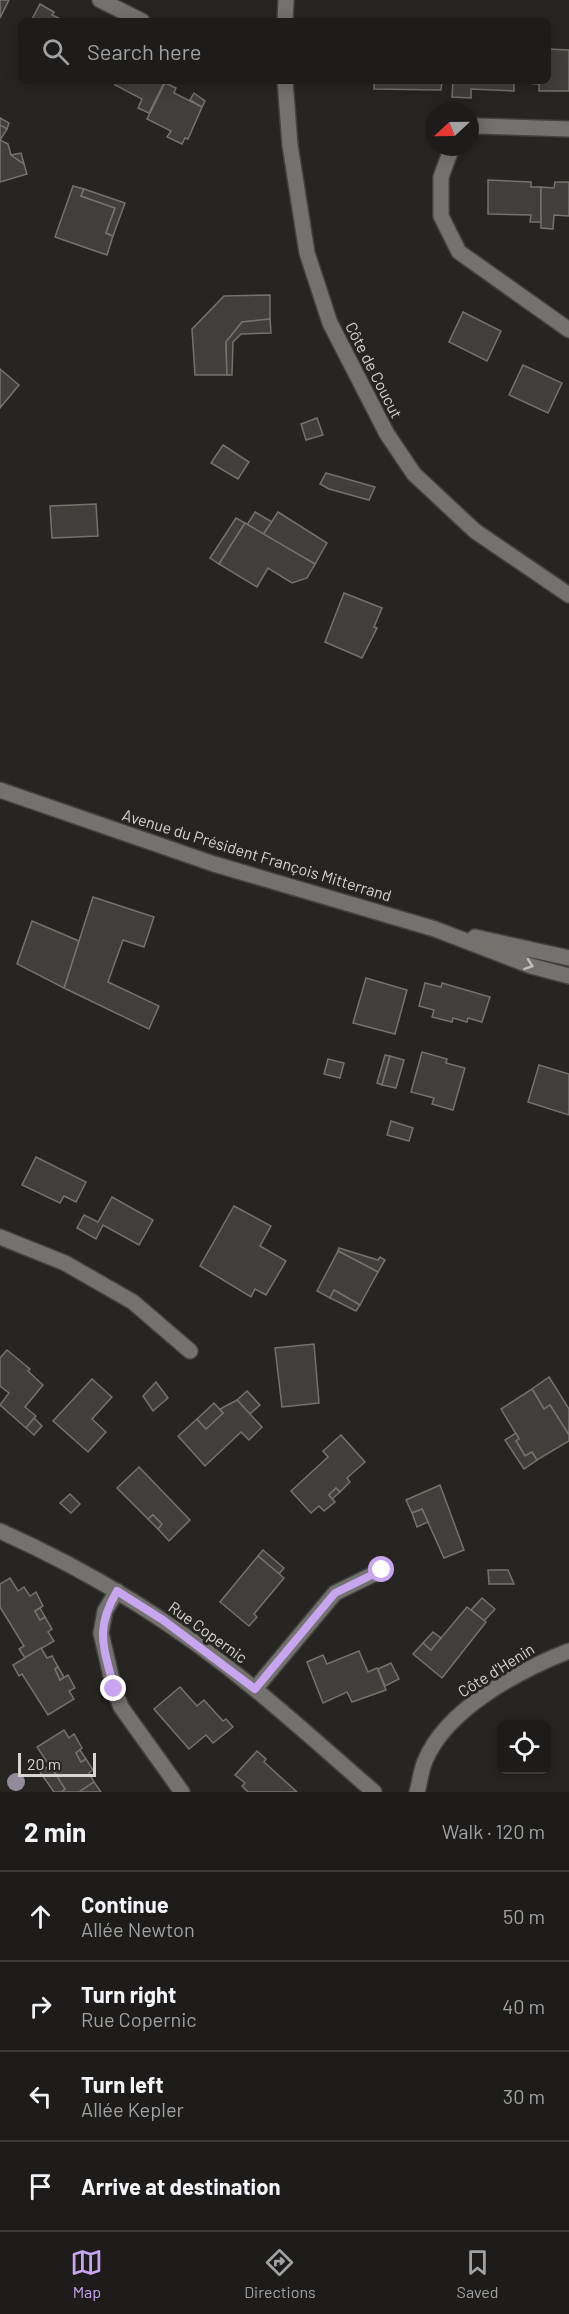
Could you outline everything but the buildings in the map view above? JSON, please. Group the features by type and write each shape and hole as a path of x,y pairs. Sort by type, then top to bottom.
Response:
{"street":[{"path":"100,0 136,18"},
{"path":"285,0 285,18"},
{"name":"Côte de Coucut","path":"285,84 290,146 306,253 330,323 387,434 414,474 475,531 569,595"},
{"path":"479,126 569,129"},
{"path":"449,156 441,177 441,216 459,252 569,330"},
{"name":"Avenue du Président François Mitterrand","path":"0,790 214,864 435,929 531,966 569,976"},
{"name":"Avenue du Président François Mitterrand","path":"435,929 535,948 569,958"},
{"path":"0,1237 66,1263 133,1302 190,1351"},
{"name":"Rue Copernic","path":"0,1531 70,1563 163,1620 255,1689 374,1792"},
{"path":"255,1689 335,1593 382,1570"},
{"path":"117,1591 105,1611 101,1633 114,1689 121,1707 182,1792"},
{"name":"Côte d'Henin","path":"417,1792 425,1760 443,1731 465,1709 537,1663 569,1651"}],"route":[{"path":"114,1689 101,1633 105,1611 117,1591 163,1620 255,1689 335,1593 382,1570"}]}
